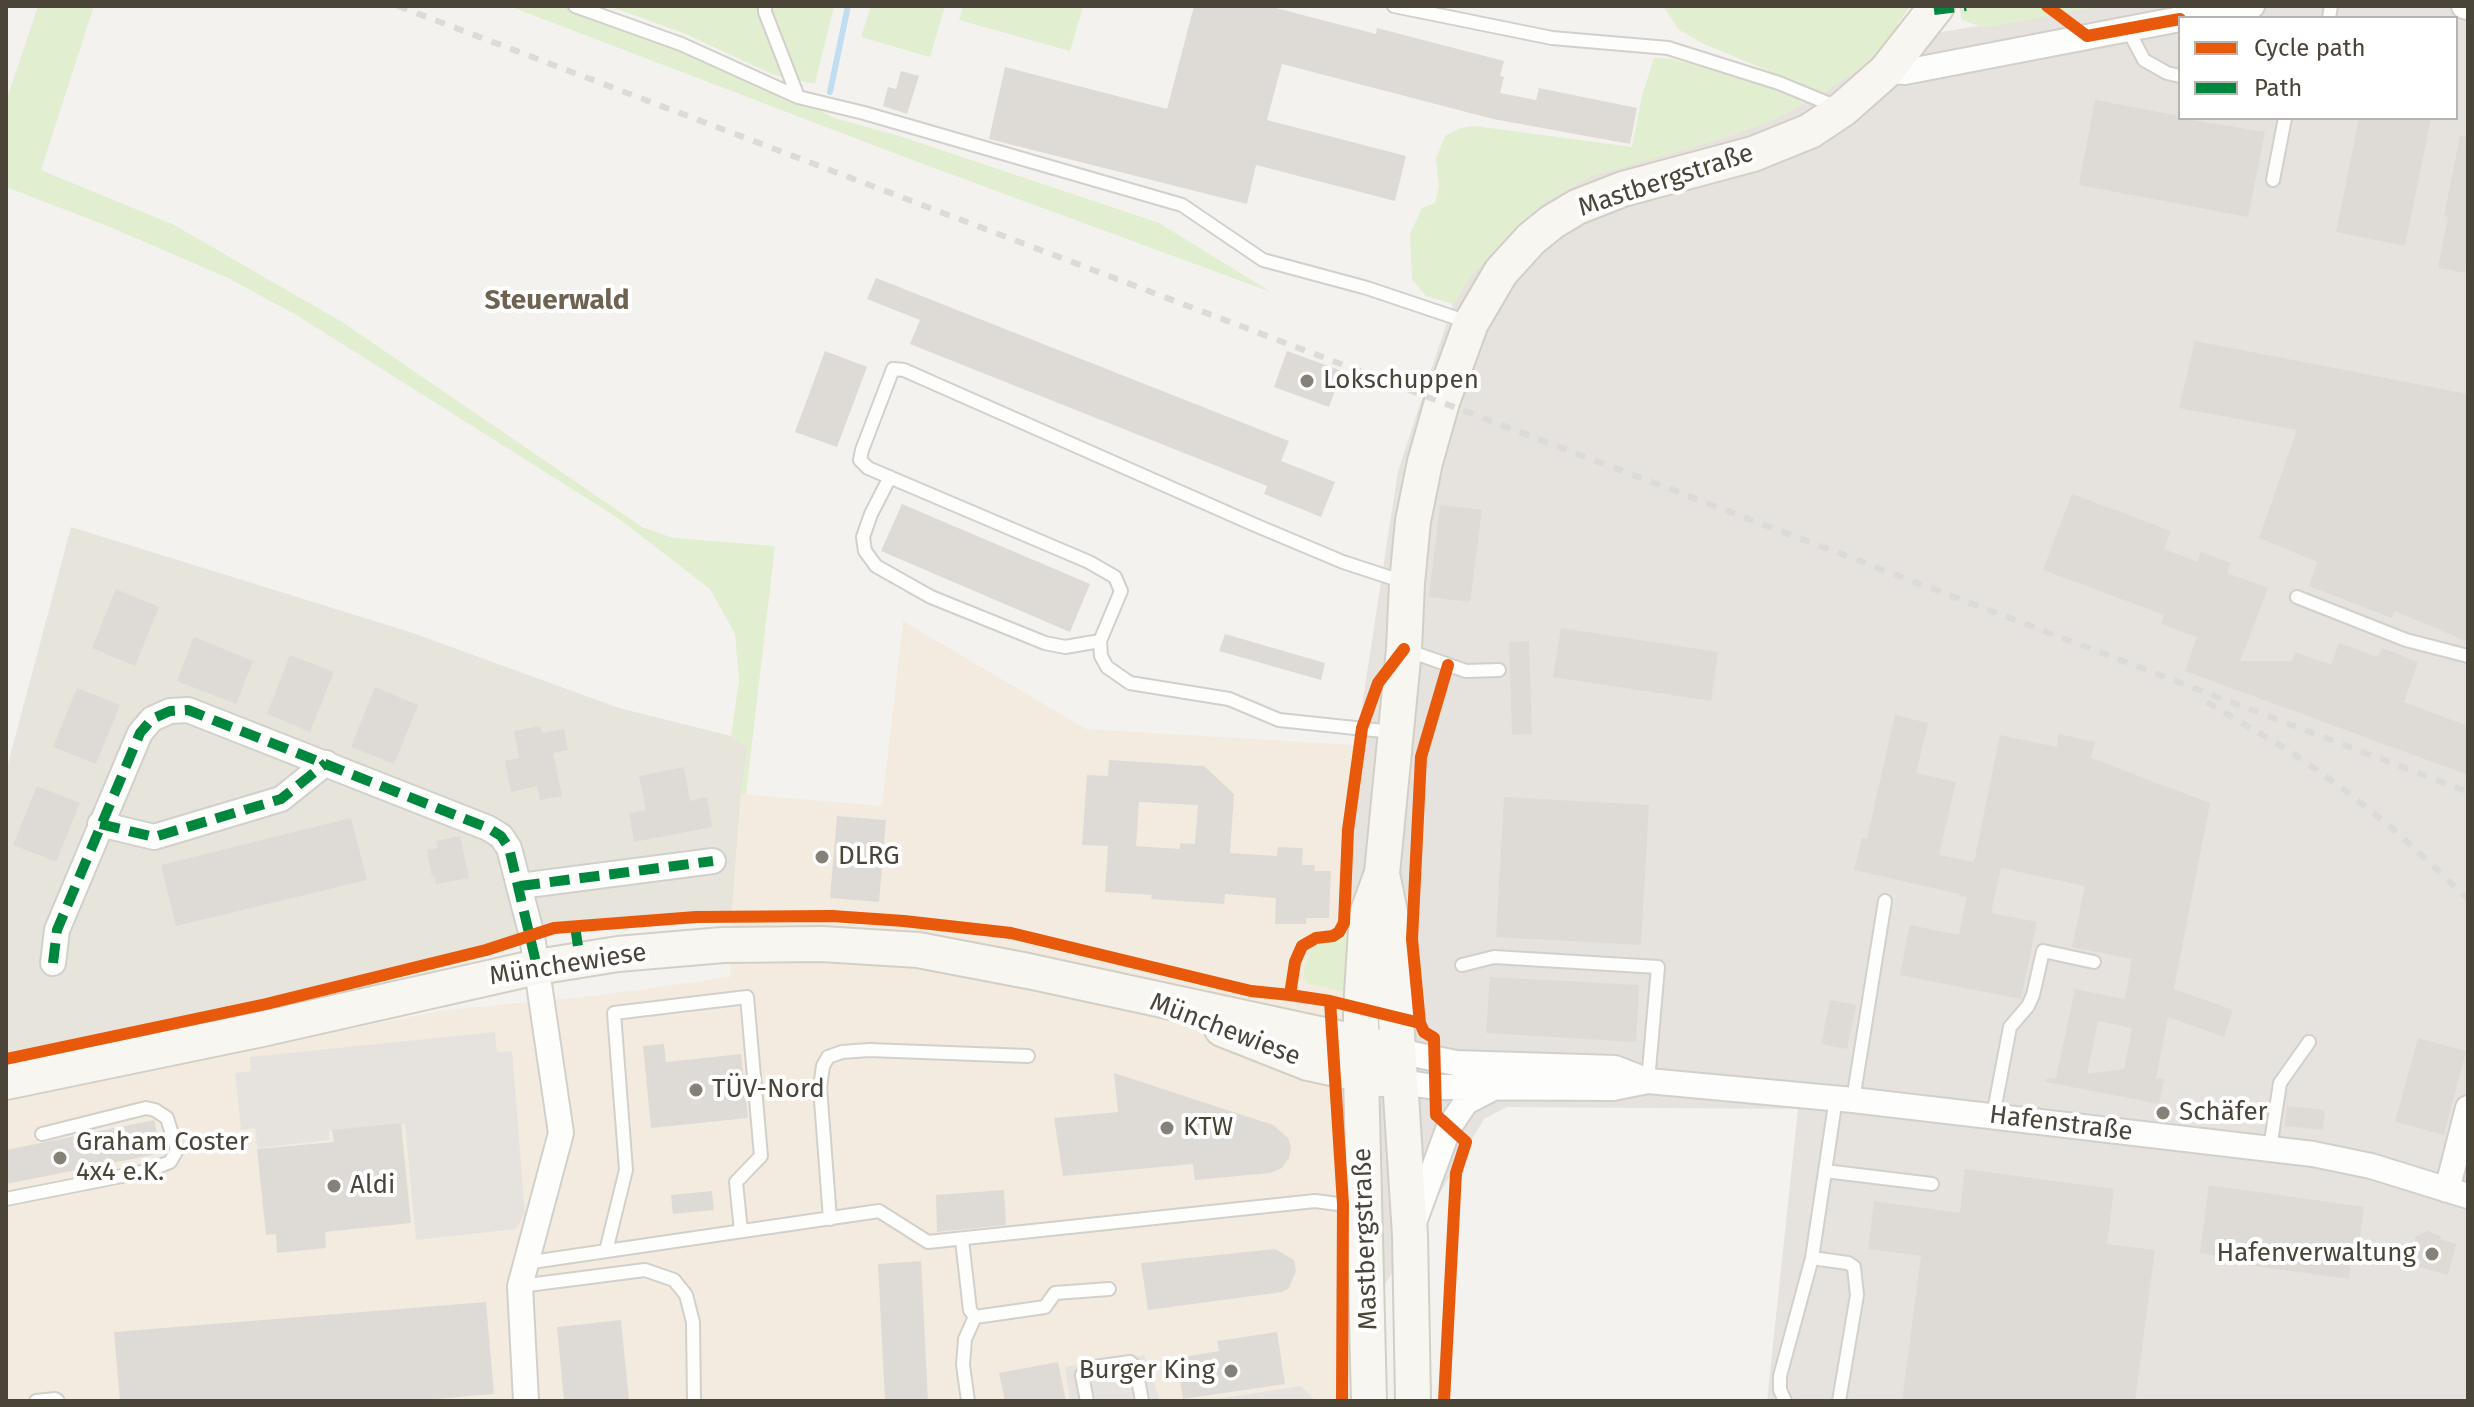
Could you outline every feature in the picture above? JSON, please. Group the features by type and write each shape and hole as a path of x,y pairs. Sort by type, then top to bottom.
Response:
{"main road":[{"name":"Mastbergstraße","path":"1369,1401 1361,1060 1367,914 1382,873 1413,521 1425,462 1455,362 1471,323 1501,272 1531,239 1552,222 1577,207 1623,189 1765,149 1810,131 1843,109 1886,71 1937,6"},
{"name":"Mastbergstraße","path":"1382,873 1393,927 1410,1235 1413,1401"},
{"name":"Münchewiese","path":"6,1082 537,967 618,954 723,945 870,946 966,958 1136,995 1308,1063 1361,1060"},
{"path":"1361,1060 1400,1067"}],"street":[{"path":"2194,16 2252,6"},
{"path":"1886,71 1905,72 2178,19"},
{"path":"53,963 57,930 140,733 152,719 170,711 188,710 488,828 501,836 509,848 520,886 537,967 561,1133 522,1274 526,1401"},
{"path":"100,824 154,837 281,799 326,763"},
{"path":"520,886 713,861"},
{"name":"Hafenstraße","path":"1400,1067 1456,1063 1615,1068 1648,1081 1844,1099 2313,1154 2371,1166 2457,1193"},
{"name":"Hafenstraße","path":"1400,1067 1435,1087 1613,1088 1648,1081"},
{"path":"1410,1235 1449,1127 1466,1102 1496,1087"},
{"path":"2457,1193 2467,1119"}],"lane":[{"path":"575,6 681,44 798,97 864,113 1182,205 1263,260 1367,288 1471,323"},
{"path":"765,6 798,97"},
{"path":"1394,6 1552,38 1668,48 1779,83 1843,109"},
{"path":"2127,28 2144,60 2178,76"},
{"path":"2273,180 2285,120"},
{"path":"1396,733 1279,720 1229,699 1130,683 1107,667 1101,656 1100,641 1121,591 1115,577 1089,562 868,468 860,460 893,369 904,370 1255,525 1343,562 1407,583"},
{"path":"890,477 863,537 865,551 876,566 931,597 1045,643 1065,647 1100,641"},
{"path":"2297,597 2406,640 2468,656"},
{"path":"1404,649 1466,671 1499,670"},
{"path":"1785,1401 1780,1390 1780,1376 1812,1258 1825,1171 1844,1099 1885,901"},
{"path":"1993,1116 2010,1027 2033,995 2043,951 2094,962"},
{"path":"1462,965 1494,957 1658,967 1648,1081"},
{"path":"606,1251 626,1170 614,1013 747,997 761,1156 736,1182 741,1231"},
{"path":"2270,1148 2280,1083 2309,1042"},
{"path":"830,1219 820,1087 823,1066 828,1057 842,1052 869,1050 1028,1056"},
{"path":"6,1199 147,1171 170,1162 177,1150 167,1118 146,1108 42,1134"},
{"path":"1825,1171 1932,1184"},
{"path":"522,1274 606,1251 879,1211 928,1242 1315,1201 1365,1208"},
{"path":"962,1240 970,1310 975,1317"},
{"path":"1812,1258 1848,1263 1854,1267 1857,1295 1839,1401"},
{"path":"522,1274 645,1270 674,1280 686,1295 693,1322 694,1401"},
{"path":"975,1317 1045,1307 1055,1293 1109,1289"},
{"path":"968,1401 963,1365 965,1339 975,1317"},
{"path":"1087,1401 1082,1375 1087,1368 1130,1362 1136,1368 1142,1401"},
{"path":"36,1401 58,1401"}],"shaded area":[{"path":"2101,6 2468,6 2468,1401 1767,1401 1798,1109 1507,1107 1484,1119 1356,1333 1352,1145 1343,1000 1356,745 1398,471 1453,304 1470,277 1504,239 1546,201 1591,176 1721,139 1773,120 1864,65 1887,41"},
{"path":"71,527 410,632 619,708 731,736 748,747 741,794 732,912 551,924 510,940 297,991 6,1054 6,771"},
{"path":"903,621 1086,729 1356,745 1343,1000 1352,1145 1354,1401 6,1401 6,1096 445,1010 593,996 730,977 741,794 882,806"},
{"path":"495,1032 497,1052 512,1051 525,1213 516,1229 416,1240 405,1124 329,1131 329,1140 257,1148 255,1128 241,1130 235,1073 251,1071 250,1057"},
{"path":"1144,1355 1160,1401 1070,1401 1065,1367"},
{"path":"1301,1386 1316,1401 1203,1401"}],"green space":[{"path":"38,6 94,6 41,170 174,225 342,322 642,527 673,538 775,546 746,794 741,794 748,747 731,736 739,681 735,634 710,589 618,518 298,316 228,278 110,227 6,187 6,101"},
{"path":"509,6 575,6 798,97 834,118 896,135 1159,223 1271,292 915,161"},
{"path":"609,6 834,6 815,84 774,75 686,34"},
{"path":"871,6 945,6 930,57 861,37"},
{"path":"963,6 1083,6 1070,51 959,20"},
{"path":"1663,6 1910,6 1887,41 1864,65 1822,93 1704,44 1679,30"},
{"path":"1959,6 2101,6 1985,28 1962,20"},
{"path":"1654,58 1672,59 1790,92 1804,103 1773,120 1721,139 1591,176 1546,201 1504,239 1470,277 1453,304 1426,296 1412,279 1410,234 1422,208 1435,203 1439,187 1436,159 1445,136 1461,128 1475,126 1632,147 1642,96"},
{"path":"1350,934 1344,992 1307,983 1303,973 1312,946"}],"building":[{"path":"1194,6 1268,6 1376,34 1377,28 1504,61 1500,93 1536,100 1539,88 1637,108 1630,144 1493,119 1282,64 1267,120 1406,156 1395,201 1256,165 1247,204 989,139 1005,67 1167,109"},
{"path":"901,71 919,76 907,114 883,106 888,87 896,89"},
{"path":"2095,100 2178,116 2178,120 2265,132 2248,217 2079,185"},
{"path":"2359,120 2431,120 2405,246 2336,232"},
{"path":"2460,136 2468,137 2468,257 2465,273 2438,268 2448,217 2444,216"},
{"path":"876,278 1289,441 1281,461 1335,482 1321,517 1264,494 1267,486 910,344 920,320 867,299"},
{"path":"2195,341 2468,394 2468,642 2395,611 2392,618 2309,586 2317,562 2259,538 2297,430 2179,408"},
{"path":"825,351 867,367 837,447 795,432"},
{"name":"Lokschuppen","path":"1287,351 1342,371 1329,407 1274,387"},
{"path":"2072,494 2171,531 2164,549 2197,562 2201,552 2231,563 2227,573 2268,588 2240,661 2292,661 2295,652 2331,665 2339,643 2378,657 2382,648 2418,662 2404,702 2468,726 2468,775 2185,671 2197,637 2161,624 2164,615 2043,570"},
{"path":"902,504 1090,584 1070,632 881,551"},
{"path":"1440,505 1482,510 1470,602 1429,597"},
{"path":"116,589 159,607 135,666 92,648"},
{"path":"1561,628 1718,652 1711,701 1553,677"},
{"path":"1225,634 1325,663 1321,680 1219,651"},
{"path":"194,637 253,661 236,704 177,681"},
{"path":"1529,641 1532,734 1512,735 1509,642"},
{"path":"290,655 334,672 310,732 267,714"},
{"path":"375,687 418,705 394,764 351,747"},
{"path":"77,688 120,705 96,764 53,747"},
{"path":"1895,715 1928,723 1916,773 1956,782 1939,855 1974,862 2000,735 2057,747 2059,734 2095,742 2091,758 2210,803 2174,989 2233,1010 2224,1037 2168,1017 2156,1078 2164,1079 2159,1104 2046,1082 2046,1079 2056,1078 2075,989 2124,999 2126,992 2132,959 2072,947 2085,886 2001,868 1991,913 2037,922 2021,999 1900,975 1910,925 1959,935 1967,897 1854,870 1862,838 1867,839","holes":["2098,1021 2132,1028 2124,1069 2087,1074"]},
{"path":"540,726 542,733 564,729 568,750 553,753 562,796 540,800 537,786 511,792 505,761 519,758 514,731"},
{"path":"1109,760 1204,766 1234,794 1230,853 1277,856 1278,847 1303,848 1302,865 1315,865 1314,871 1331,871 1329,918 1306,918 1306,924 1275,924 1276,898 1225,894 1224,904 1105,892 1108,846 1082,845 1087,775 1108,776","holes":["1139,802 1198,805 1195,844 1180,843 1180,849 1136,846"]},
{"path":"684,767 690,801 707,797 712,827 634,842 629,813 646,810 639,776"},
{"path":"37,786 80,803 56,862 13,845"},
{"path":"1504,797 1649,805 1641,945 1496,937"},
{"path":"837,816 886,820 879,902 830,898"},
{"path":"351,818 367,880 176,926 161,865"},
{"path":"460,836 469,878 436,884 427,850 438,848 436,841"},
{"path":"1490,977 1639,985 1636,1042 1486,1033"},
{"path":"1830,1000 1856,1005 1847,1049 1821,1044"},
{"path":"2418,1038 2466,1051 2444,1135 2395,1122"},
{"name":"TÜV-Nord","path":"664,1044 666,1062 741,1054 748,1118 651,1128 643,1046"},
{"name":"KTW","path":"1114,1073 1273,1125 1288,1138 1291,1147 1289,1158 1282,1168 1270,1173 1195,1180 1193,1164 1063,1176 1054,1118 1118,1112"},
{"path":"2287,1106 2325,1110 2323,1130 2285,1126"},
{"path":"154,1120 162,1153 6,1184 6,1150"},
{"name":"Aldi","path":"401,1123 411,1223 325,1232 326,1248 277,1253 276,1234 266,1235 257,1149 334,1142 332,1130"},
{"path":"1965,1169 2114,1189 2107,1244 2155,1250 2135,1401 1902,1401 1921,1256 1868,1249 1874,1201 1960,1213"},
{"path":"2209,1185 2364,1207 2357,1260 2351,1259 2349,1279 2232,1263 2233,1258 2200,1253"},
{"path":"1004,1190 1006,1225 937,1232 936,1195"},
{"path":"712,1191 714,1210 673,1214 671,1195"},
{"name":"Hafenverwaltung","path":"2429,1230 2441,1236 2440,1239 2456,1244 2448,1275 2408,1264 2416,1236"},
{"path":"1275,1249 1294,1260 1296,1271 1289,1288 1282,1292 1148,1310 1141,1263"},
{"path":"921,1261 928,1401 885,1401 878,1264"},
{"path":"486,1302 494,1394 411,1401 120,1401 114,1332"},
{"path":"621,1320 629,1401 564,1401 557,1327"},
{"name":"Burger King","path":"1277,1332 1285,1384 1183,1399 1177,1358 1219,1351 1217,1341"},
{"path":"1058,1362 1066,1401 1005,1401 999,1373"}],"waterway":[{"path":"830,92 848,6"}],"railway":[{"path":"398,6 2468,792"},
{"path":"2207,702 2291,752 2341,787 2398,833 2468,899"}],"marked path":[{"path":"1934,10 1966,6"},
{"path":"53,963 57,930 140,733 152,719 170,711 188,710 488,828 501,836 509,848 537,967"},
{"path":"100,824 154,837 281,799 326,763"},
{"path":"520,886 713,861"},
{"path":"575,926 580,960"}],"cycle path":[{"path":"2047,6 2087,36 2178,19"},
{"path":"1404,649 1378,683 1362,728 1348,830 1344,923 1333,936 1316,938 1302,946 1295,962 1290,995 1330,1001 1420,1023"},
{"path":"1444,1401 1456,1173 1466,1142 1436,1115 1434,1038 1424,1032 1420,1023 1412,939 1421,757 1448,665"},
{"path":"6,1059 266,1004 486,950 554,928 696,917 832,916 1011,933 1251,991 1290,995"},
{"path":"1330,1001 1343,1204 1342,1401"}],"place":[{"name":"Lokschuppen","path":"1307,381"},
{"name":"DLRG","path":"822,857"},
{"name":"TÜV-Nord","path":"696,1090"},
{"name":"Schäfer","path":"2163,1113"},
{"name":"KTW","path":"1167,1128"},
{"name":"Graham Coster 4x4 e.K.","path":"60,1158"},
{"name":"Aldi","path":"334,1186"},
{"name":"Hafenverwaltung","path":"2432,1254"},
{"name":"Burger King","path":"1231,1371"}],"district":[{"name":"Steuerwald","path":"557,301"}]}
